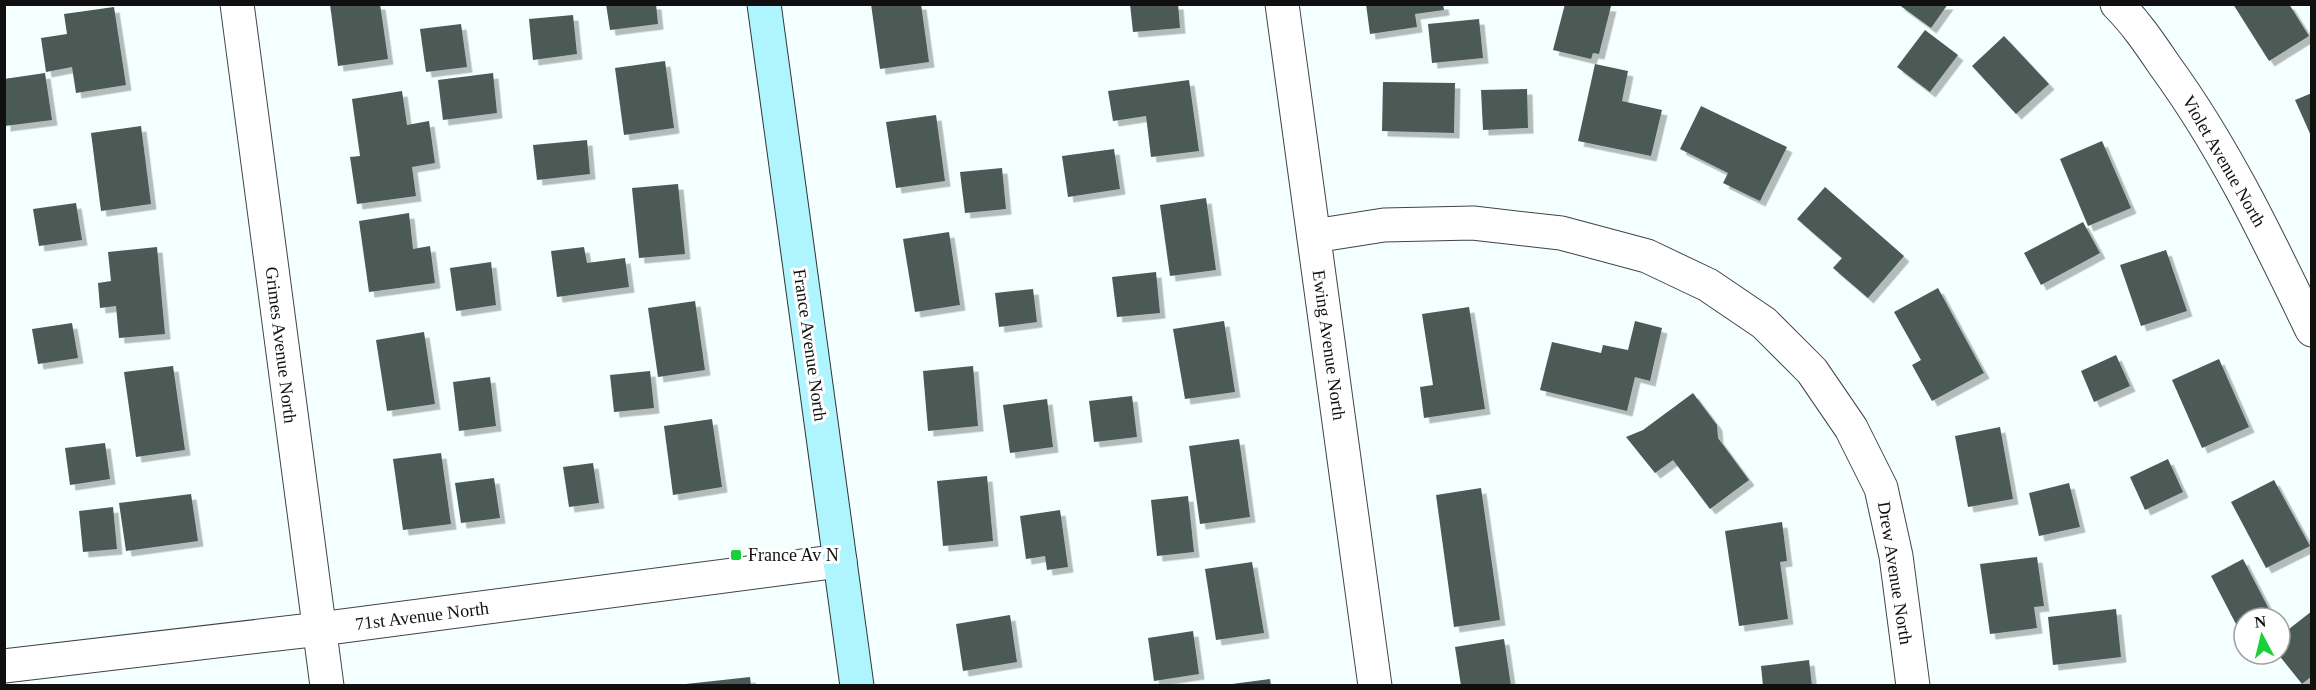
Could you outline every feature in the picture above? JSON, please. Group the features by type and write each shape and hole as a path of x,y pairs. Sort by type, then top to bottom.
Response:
{"street":[{"name":"Grimes Avenue North","path":"237,4 327,686"},
{"name":"France Avenue North","path":"764,4 857,686"},
{"name":"Ewing Avenue North","path":"1282,4 1374,686"},
{"name":"Violet Avenue North","path":"2117,4 2131,18 2193,103 2246,194 2312,330"},
{"name":"Drew Avenue North","path":"1314,236 1384,225 1473,223 1561,233 1647,256 1708,285 1764,323 1812,371 1851,428 1881,488 1896,556 1913,686"},
{"name":"71st Avenue North","path":"4,666 320,629 840,561"}],"building":[{"path":"330,4 380,4 388,59 338,66"},
{"path":"606,4 656,4 658,24 610,30"},
{"path":"871,4 921,4 929,62 880,69"},
{"path":"1130,4 1178,4 1180,28 1133,32"},
{"path":"1366,4 1443,4 1444,10 1415,14 1417,27 1370,34"},
{"path":"1565,4 1611,6 1599,54 1593,53 1591,59 1553,50"},
{"path":"1898,4 1948,4 1931,28"},
{"path":"2233,4 2289,4 2309,36 2269,61"},
{"path":"114,7 126,85 76,93 72,67 46,72 41,38 67,34 64,14"},
{"path":"573,15 577,54 533,60 529,19"},
{"path":"1479,19 1483,58 1432,63 1428,24"},
{"path":"461,24 467,67 426,72 420,29"},
{"path":"1925,30 1958,55 1930,92 1897,67"},
{"path":"2004,36 2049,84 2016,114 1972,66"},
{"path":"665,61 674,128 624,135 615,68"},
{"path":"1595,64 1628,71 1622,101 1662,110 1651,156 1578,141"},
{"path":"45,73 52,120 5,126 4,79"},
{"path":"493,73 497,113 443,120 438,80"},
{"path":"1189,80 1199,151 1151,157 1146,116 1113,121 1108,91"},
{"path":"1383,82 1455,83 1454,133 1382,131"},
{"path":"1527,89 1528,128 1483,130 1481,90"},
{"path":"402,91 407,125 429,121 435,163 412,167 416,196 357,204 350,157 360,156 352,99"},
{"path":"2312,93 2312,138 2295,100"},
{"path":"1701,106 1787,147 1760,201 1723,183 1728,173 1680,149"},
{"path":"936,115 945,181 896,188 886,122"},
{"path":"141,126 151,204 101,211 91,133"},
{"path":"587,140 590,174 537,180 533,145"},
{"path":"2102,141 2131,208 2088,226 2060,159"},
{"path":"1114,149 1120,189 1068,197 1062,156"},
{"path":"1002,168 1006,209 965,213 960,172"},
{"path":"678,184 685,254 639,258 632,188"},
{"path":"1825,187 1904,256 1868,298 1833,268 1842,258 1797,219"},
{"path":"1206,198 1216,270 1170,276 1160,205"},
{"path":"76,203 82,240 39,246 33,209"},
{"path":"409,213 413,249 430,246 435,283 369,292 359,221"},
{"path":"2083,222 2100,253 2041,285 2024,253"},
{"path":"949,232 960,305 915,312 903,239"},
{"path":"157,247 165,334 119,338 116,306 100,308 98,283 111,281 108,252"},
{"path":"584,247 587,263 625,258 629,287 557,297 551,251"},
{"path":"2166,250 2187,311 2141,326 2120,265"},
{"path":"491,262 496,305 456,311 450,268"},
{"path":"1156,272 1160,313 1117,317 1112,277"},
{"path":"1938,288 1984,373 1932,401 1912,365 1921,360 1894,312"},
{"path":"1033,289 1037,322 999,327 995,293"},
{"path":"695,301 705,370 658,377 648,308"},
{"path":"1469,307 1485,409 1424,418 1420,387 1433,385 1422,314"},
{"path":"1224,321 1235,392 1185,399 1173,329"},
{"path":"1635,321 1662,328 1650,381 1635,377 1627,411 1540,390 1552,342 1601,353 1603,345 1628,350"},
{"path":"72,323 78,358 38,364 32,329"},
{"path":"424,332 435,404 387,411 376,340"},
{"path":"2116,355 2130,386 2094,402 2081,371"},
{"path":"2219,359 2249,427 2202,448 2172,380"},
{"path":"173,366 185,450 136,457 124,372"},
{"path":"973,366 978,426 928,431 923,371"},
{"path":"650,371 654,408 614,412 610,375"},
{"path":"490,377 496,426 459,431 453,382"},
{"path":"1693,393 1717,425 1718,438 1749,480 1710,509 1673,460 1655,473 1626,437 1643,430"},
{"path":"1132,396 1137,437 1094,442 1089,401"},
{"path":"1047,399 1053,447 1010,453 1003,405"},
{"path":"712,419 722,487 673,495 664,426"},
{"path":"2000,427 2013,499 1968,507 1955,436"},
{"path":"1239,439 1250,517 1200,524 1189,446"},
{"path":"105,443 110,479 70,485 65,448"},
{"path":"441,453 451,524 403,530 393,459"},
{"path":"2168,459 2183,492 2145,510 2130,477"},
{"path":"593,463 599,503 569,507 563,467"},
{"path":"987,476 993,541 943,546 937,481"},
{"path":"494,478 500,518 461,523 455,483"},
{"path":"2274,480 2310,546 2266,568 2231,502"},
{"path":"2069,483 2080,527 2039,536 2029,493"},
{"path":"1481,488 1500,620 1454,627 1436,495"},
{"path":"191,494 198,541 126,551 119,503"},
{"path":"1188,496 1194,552 1157,556 1151,500"},
{"path":"113,507 117,549 83,552 79,511"},
{"path":"1060,510 1068,567 1047,570 1045,556 1026,559 1020,516"},
{"path":"1782,522 1787,561 1780,562 1788,619 1739,626 1725,531"},
{"path":"2037,557 2044,606 2034,607 2037,628 1990,634 1980,564"},
{"path":"2243,559 2267,606 2232,606 2232,616 2211,576"},
{"path":"1252,562 1264,633 1216,640 1205,569"},
{"path":"2116,609 2121,657 2053,665 2048,617"},
{"path":"2312,611 2312,676 2302,684 2288,666 2292,666 2292,627"},
{"path":"1010,615 1017,662 963,671 956,624"},
{"path":"1193,631 1199,674 1154,681 1148,638"},
{"path":"1504,639 1511,686 1461,686 1455,647"},
{"path":"1809,660 1812,686 1763,686 1761,666"},
{"path":"750,677 751,686 686,686 686,684"},
{"path":"1270,679 1271,686 1232,686 1232,684"}],"place":[{"name":"France Av N","path":"736,555"}]}
